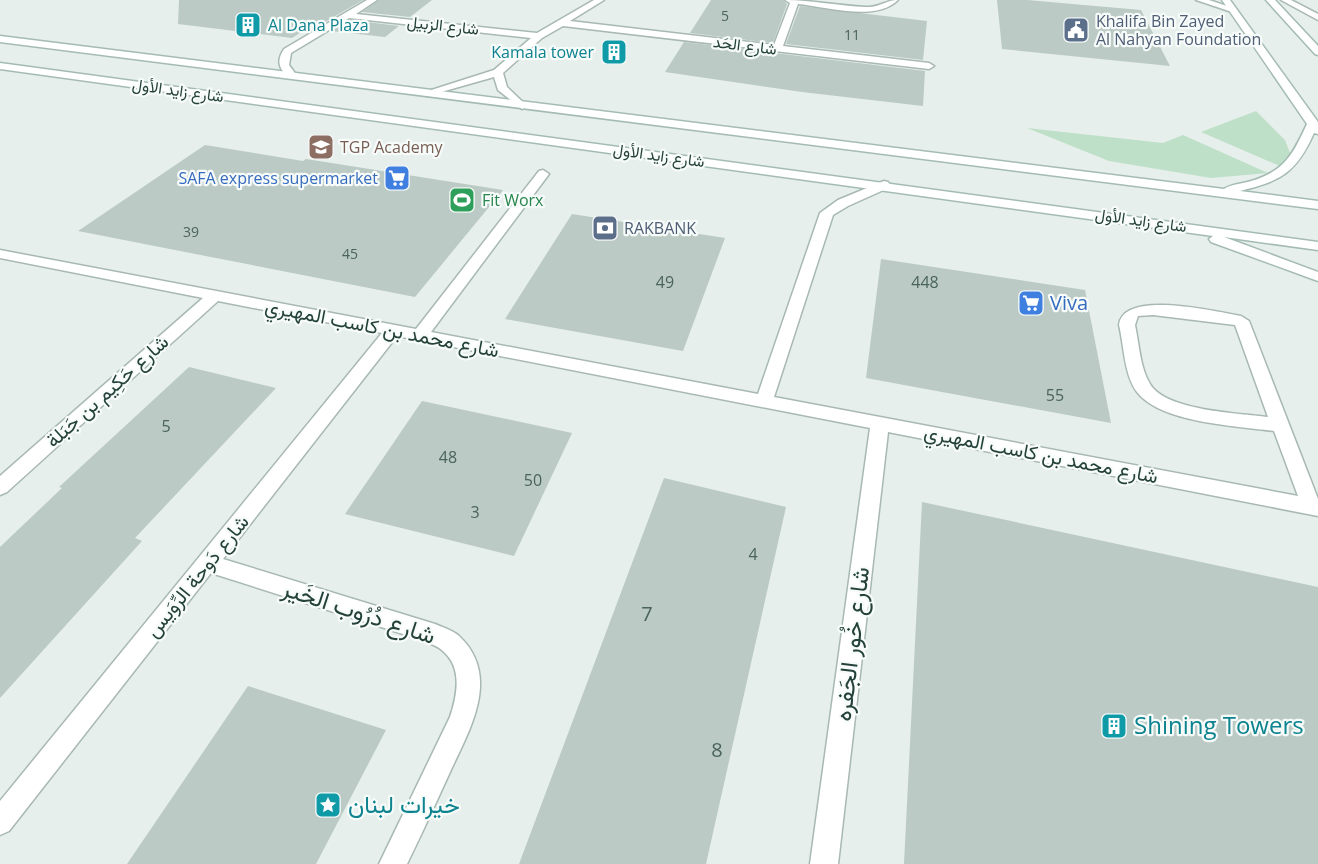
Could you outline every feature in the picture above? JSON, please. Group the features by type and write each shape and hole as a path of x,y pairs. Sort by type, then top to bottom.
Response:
{"street":[{"path":"292,76 283,65 282,60 287,51 373,0"},
{"path":"427,93 468,83 498,72 539,36 600,0"},
{"path":"789,0 868,10 883,8 894,0"},
{"path":"1200,0 1229,4 1315,127 1290,168 1252,185 1217,193"},
{"path":"1270,0 1318,52"},
{"path":"1285,0 1318,17"},
{"path":"777,49 795,1"},
{"name":"شارع الزبيل","path":"346,15 539,36"},
{"name":"شارع الحَد","path":"561,23 929,66"},
{"name":"شارع زايد الأول","path":"0,39 1318,205"},
{"name":"شارع زايد الأول","path":"0,66 1318,246"},
{"path":"0,70 15,68"},
{"path":"498,72 502,88 522,106"},
{"path":"420,335 543,174"},
{"path":"764,401 824,219 834,207 884,185"},
{"path":"1169,224 1246,249 1318,277"},
{"name":"شارع محمد بن كاسب المهيري","path":"0,254 1315,507"},
{"name":"شارع حَكِيم بن جَبَلة","path":"0,487 214,296"},
{"path":"1280,424 1181,410 1157,400 1143,387 1127,325 1128,318 1131,314 1149,309 1241,321 1280,424 1315,507"},
{"name":"شارع دَوحة الرِّوَيس","path":"0,822 393,330"},
{"name":"شارع خُور الجَفره","path":"824,864 880,423"},
{"name":"شارع دُرُوب الخَير","path":"207,563 427,631 451,643 466,665 469,694 461,720 393,864"}],"green space":[{"path":"1256,111 1285,140 1290,153 1282,167 1201,132"},
{"path":"1027,128 1163,143 1183,135 1268,173 1211,178 1109,161"}],"building":[{"name":"Al Dana Plaza","path":"179,0 363,0 313,29 306,29 292,38 178,24"},
{"path":"379,0 432,0 410,17 362,12"},
{"path":"711,0 783,0 787,4 773,43 690,33"},
{"name":"Khalifa Bin Zayed Al Nahyan Foundation","path":"997,0 1027,0 1141,10 1170,66 1002,49"},
{"path":"800,6 927,21 923,60 786,44"},
{"path":"350,20 399,26 385,37 331,31"},
{"path":"684,42 925,71 923,106 802,92 665,72"},
{"path":"205,145 503,190 415,297 78,231"},
{"path":"572,214 725,238 683,351 505,319"},
{"path":"881,259 1085,290 1111,423 866,378"},
{"path":"189,367 276,388 135,538 142,541 0,698 0,547 62,488 59,487"},
{"path":"422,401 572,433 514,556 345,514"},
{"path":"664,478 786,507 706,864 519,864"},
{"name":"Shining Towers","path":"922,502 1318,587 1318,864 904,864"},
{"path":"248,686 386,730 316,864 127,864"}],"place":[{"name":"Al Dana Plaza","path":"248,25"},
{"name":"Khalifa Bin Zayed Al Nahyan Foundation","path":"1076,30"},
{"name":"Kamala tower","path":"614,52"},
{"name":"TGP Academy","path":"321,147"},
{"name":"SAFA express supermarket","path":"397,178"},
{"name":"Fit Worx","path":"462,200"},
{"name":"RAKBANK","path":"605,228"},
{"name":"Viva","path":"1031,303"},
{"name":"Shining Towers","path":"1114,726"},
{"name":"خيرات لبنان","path":"328,805"}]}
